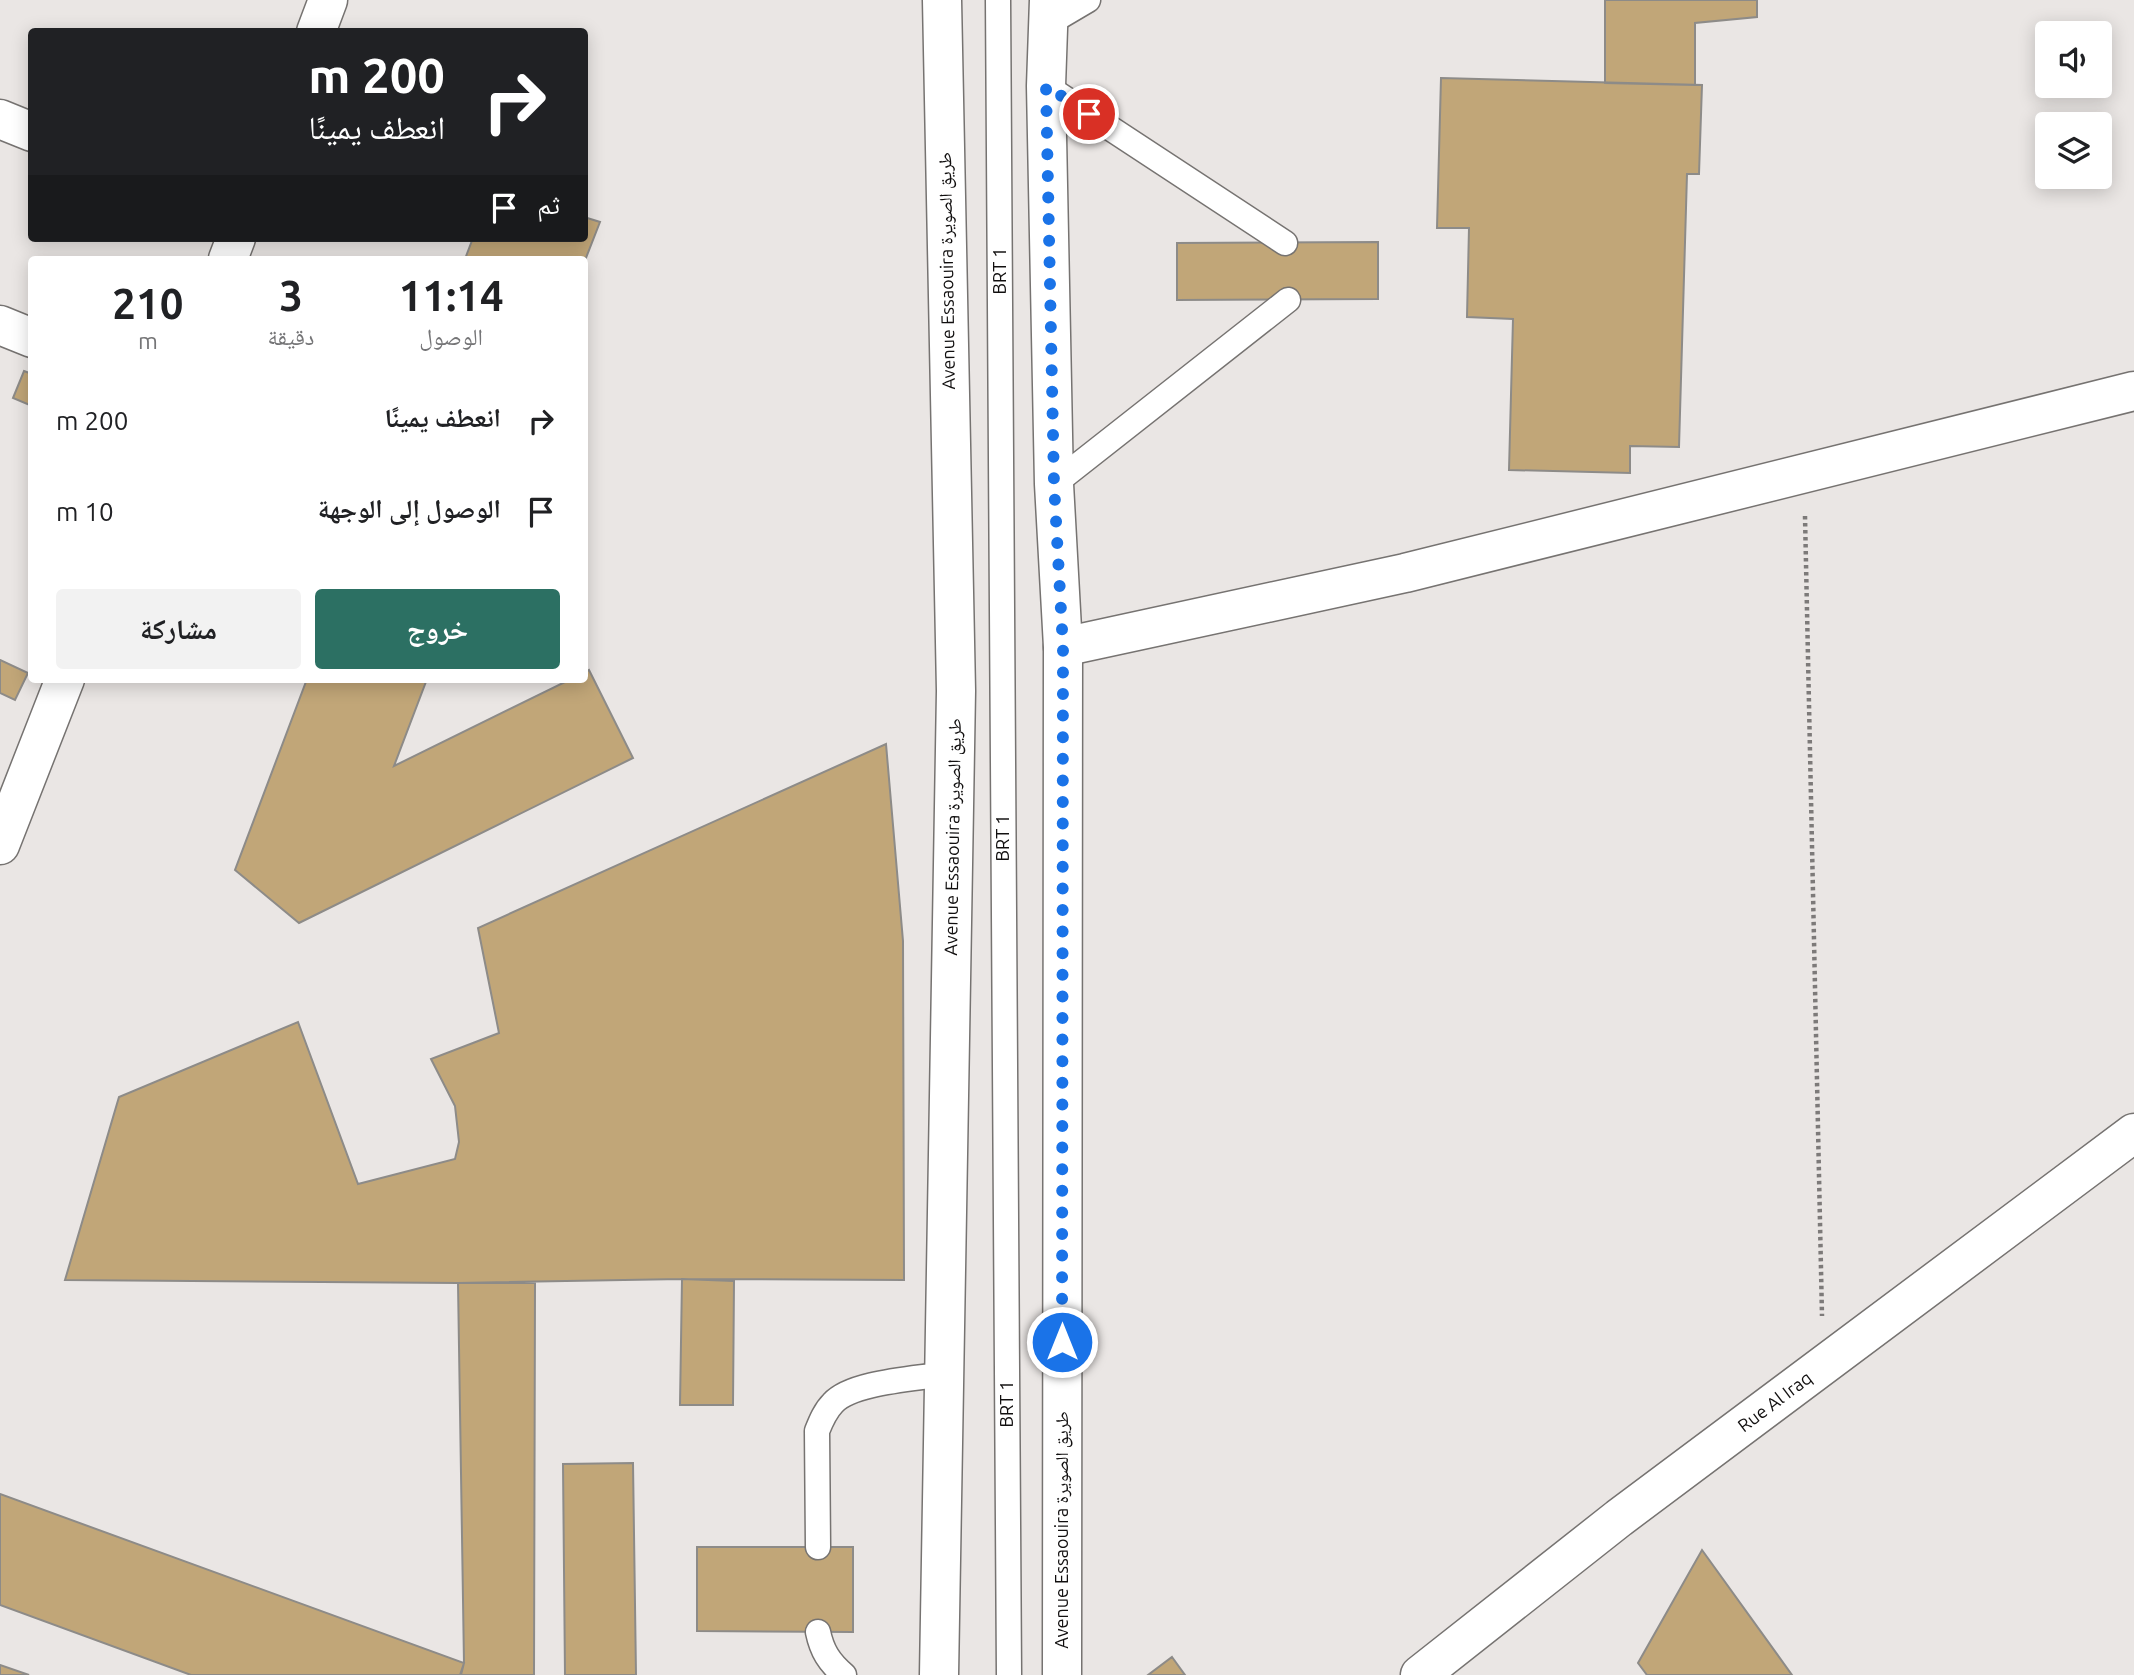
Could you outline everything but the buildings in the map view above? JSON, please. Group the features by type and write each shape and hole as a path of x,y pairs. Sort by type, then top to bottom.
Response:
{"main road":[{"path":"318,28 328,0"},
{"name":"Avenue Essaouira طريق الصويرة","path":"939,1675 956,691 942,0"},
{"name":"Avenue Essaouira طريق الصويرة","path":"1049,11 1046,86 1054,484 1063,647 1062,1675"},
{"path":"0,119 28,130"},
{"path":"0,325 28,336"},
{"path":"1063,647 1405,573 2134,391"},
{"path":"0,845 63,683"},
{"name":"Rue Al Iraq","path":"1420,1675 1619,1518 2134,1133"}],"lane":[{"name":"BRT 1","path":"998,0 1009,1675"},
{"path":"1049,11 1088,0"},
{"path":"1046,86 1285,243"},
{"path":"1054,484 1288,300"},
{"path":"818,1547 817,1431 834,1401 850,1391 944,1374"},
{"path":"818,1632 822,1649 831,1664 844,1675"}],"path":[{"path":"1804,473 1823,1366"}],"route":[{"path":"1062,1342 1063,647 1054,484 1046,86 1089,114"}]}
